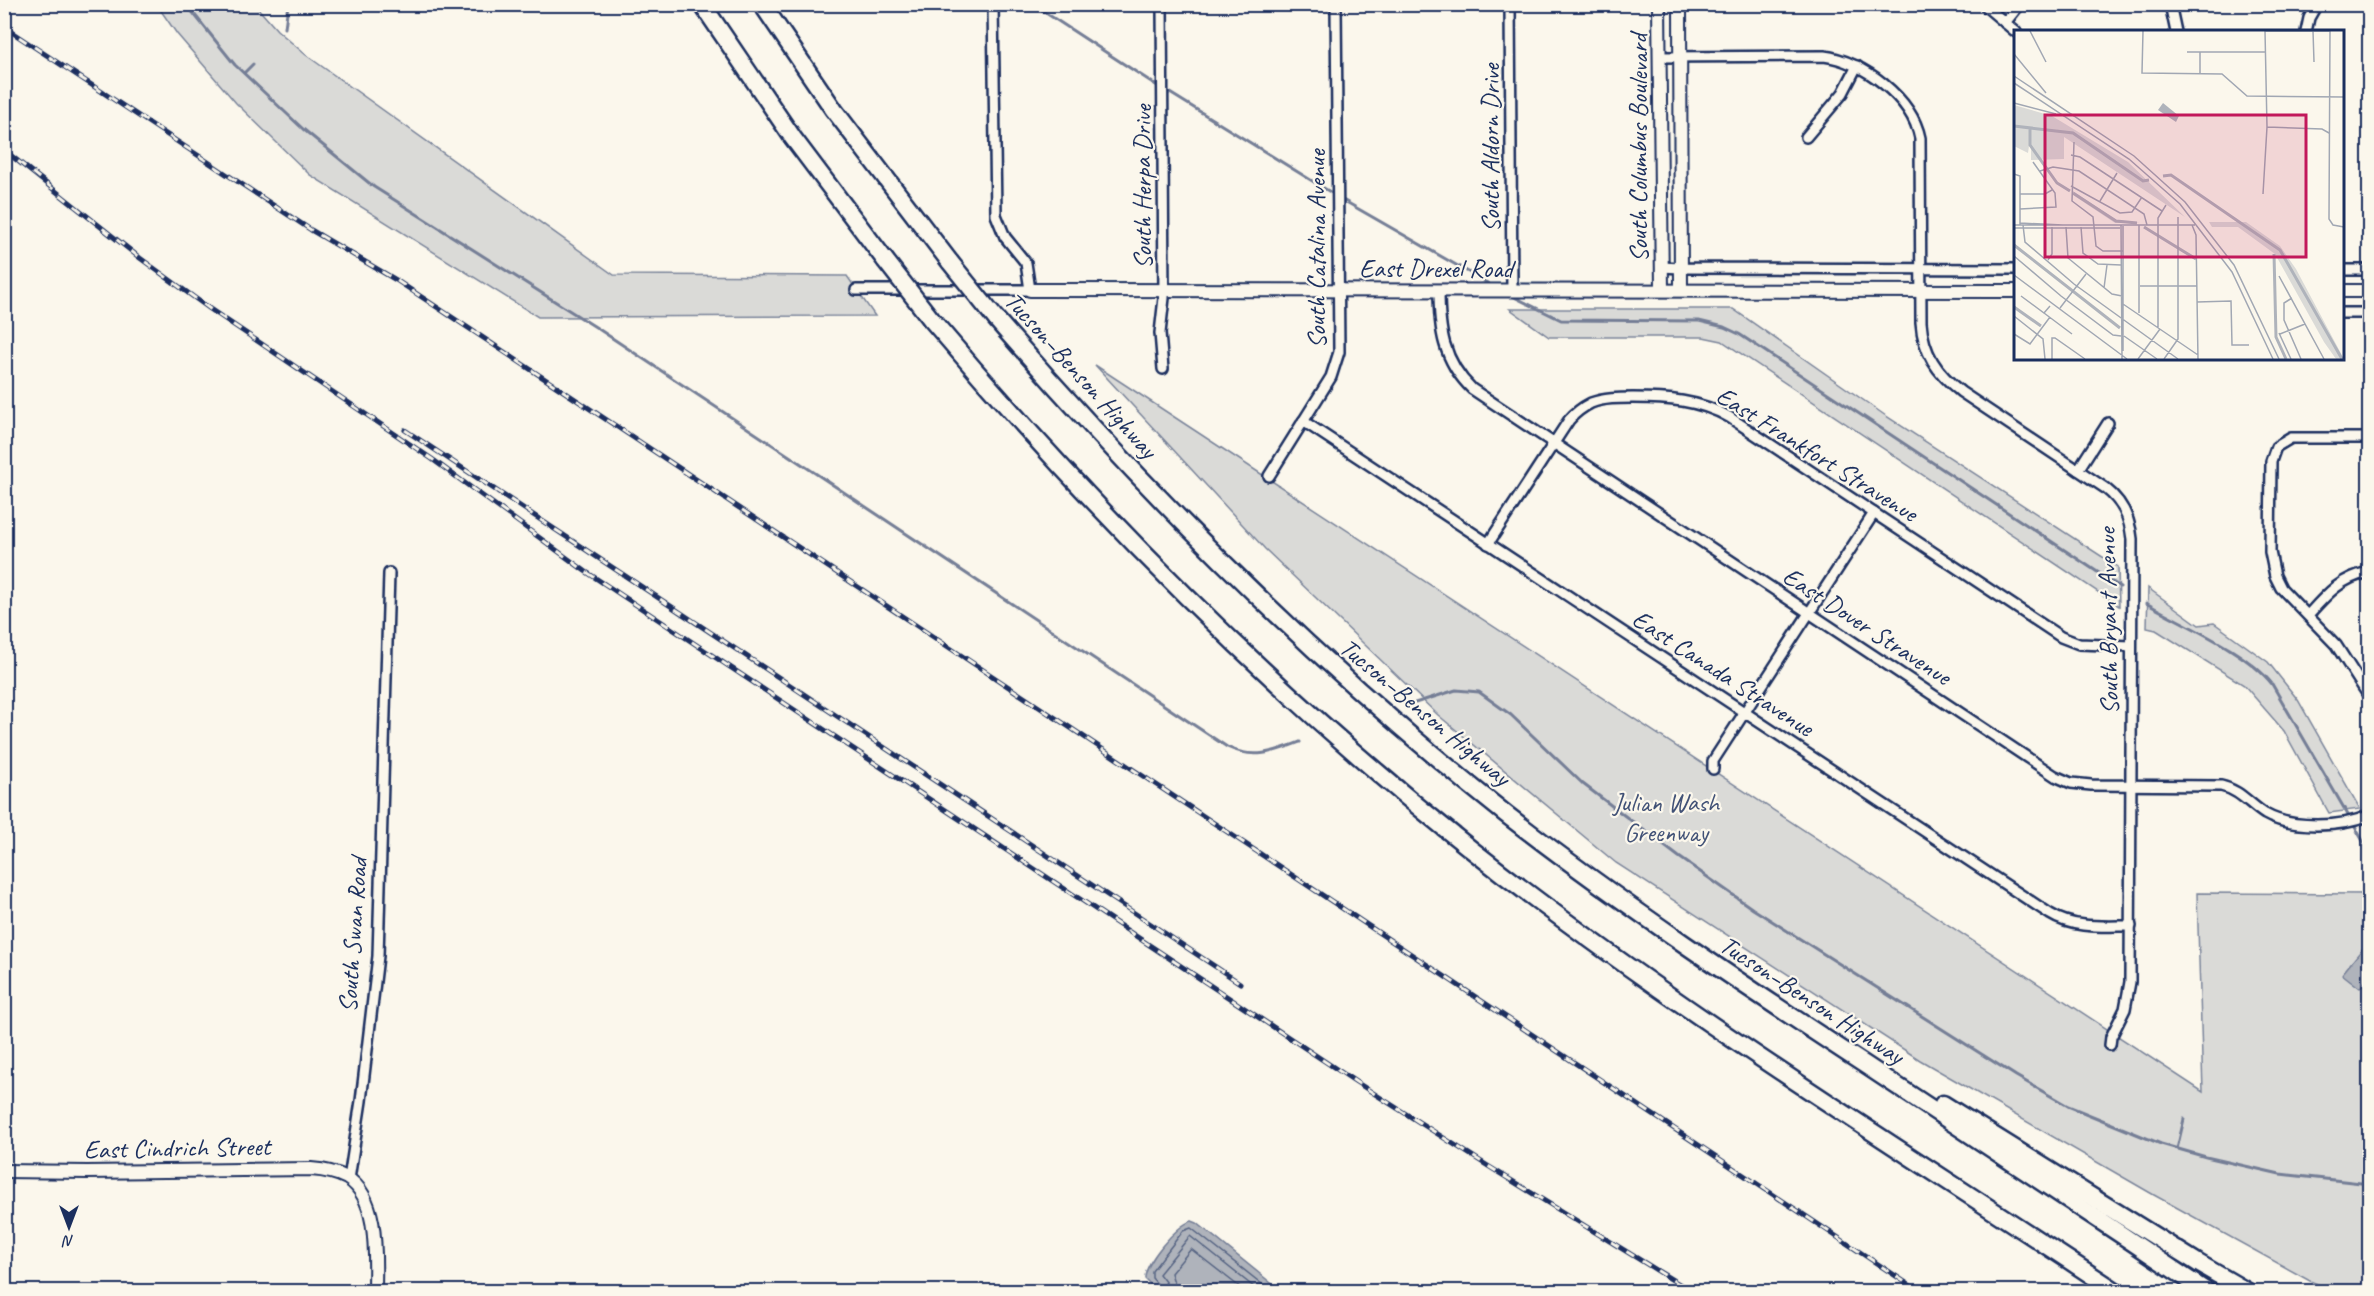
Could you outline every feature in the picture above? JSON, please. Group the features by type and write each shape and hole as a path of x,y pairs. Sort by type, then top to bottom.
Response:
{"highway":[{"path":"702,4 793,138 931,320 1049,456 1180,592 1324,727 1432,818 1548,909 1662,991 2117,1292"},
{"name":"Tucson–Benson Highway","path":"762,4 868,156 996,319 1088,424 1148,487 1261,601 1351,684 1505,813 1609,892 1684,945 2207,1292"},
{"path":"1684,945 2248,1292"},
{"path":"2080,1267 2111,1292"}],"street":[{"path":"993,4 996,214 1005,237 1026,262 1030,290"},
{"name":"South Herpa Drive","path":"1162,4 1164,290 1160,333 1163,369"},
{"name":"South Catalina Avenue","path":"1269,476 1327,383 1337,361 1339,342 1336,4"},
{"name":"South Aldorn Drive","path":"1510,4 1512,291"},
{"name":"South Columbus Boulevard","path":"1659,4 1662,290"},
{"name":"South Columbus Boulevard","path":"1680,4 1681,290"},
{"path":"1983,4 2014,30"},
{"path":"2005,23 2020,4"},
{"path":"2170,4 2176,30"},
{"path":"2306,30 2309,18 2317,4"},
{"path":"1660,57 1824,56 1857,66 1843,93 1806,137"},
{"name":"South Bryant Avenue","path":"1857,66 1904,103 1918,128 1921,148 1922,332 1928,353 1939,373 1960,392 2112,494 2120,501 2129,520 2132,539 2130,982 2127,1002 2110,1045"},
{"path":"1661,267 2014,270"},
{"path":"2344,270 2370,270"},
{"name":"East Drexel Road","path":"855,290 2014,291"},
{"name":"East Dover Stravenue","path":"1439,290 1442,338 1455,370 1481,396 2055,776 2080,785 2226,787 2237,792 2266,814 2290,823 2341,824 2370,815"},
{"path":"2344,291 2370,291"},
{"path":"2344,313 2370,313"},
{"name":"East Frankfort Stravenue","path":"1488,544 1553,444 1576,413 1595,402 1619,399 1688,401 1729,417 2061,637 2079,644 2131,646"},
{"name":"East Canada Stravenue","path":"1303,421 2058,920 2086,926 2131,926"},
{"path":"2078,470 2108,423"},
{"path":"2370,438 2291,438 2278,444 2271,461 2271,561 2281,588 2346,658 2370,698"},
{"path":"1713,769 1713,761 1743,712 1874,513"},
{"path":"2308,615 2329,591 2341,582 2370,572"},
{"name":"South Swan Road","path":"349,1179 361,1101 378,956 388,573"},
{"name":"East Cindrich Street","path":"4,1171 311,1169 336,1173 349,1179"},
{"path":"349,1179 361,1194 372,1223 375,1246 375,1292"}],"green space":[{"path":"157,5 255,5 277,30 306,55 614,275 847,276 875,316 538,317 310,175 236,103 177,34"},
{"path":"1510,309 1733,309 1886,416 2118,567 2119,606 1722,341 1703,337 1549,337"},
{"name":"Julian Wash Greenway","path":"1095,365 2203,1092 2197,893 2369,894 2369,1291 2335,1291 2310,1281 2154,1195 1920,1060 1616,863 1438,715 1265,549"},
{"path":"2148,588 2199,625 2214,623 2268,662 2298,700 2360,809 2329,813 2284,731 2244,685 2156,630 2147,628"}],"water":[{"path":"2364,947 2369,951 2369,976 2360,988 2342,974"},
{"path":"1192,1221 1281,1291 1157,1291 1145,1279 1150,1264 1170,1237"}],"waterway":[{"path":"186,4 235,65 303,129 374,187 597,328 1227,747 1255,754 1300,742"},
{"path":"285,28 288,4"},
{"path":"1032,4 1159,87"},
{"path":"244,73 253,64"},
{"path":"1165,90 1335,195"},
{"path":"1341,199 1491,285"},
{"path":"1510,295 1561,320 1699,321 1724,327 1739,334 2120,587"},
{"path":"2146,603 2214,639 2247,661 2272,684 2370,853"},
{"path":"1415,703 1456,690 1479,692 1511,715 1583,784 1679,857 1753,909 2016,1076 2068,1106 2161,1144 2206,1157 2280,1174 2370,1184"},
{"path":"2177,1149 2184,1119"}],"railway":[{"path":"4,27 311,230 396,280 1920,1292"},
{"path":"4,150 140,258 210,309 432,459 585,571 1356,1082 1692,1292"},
{"path":"405,430 1240,983"}]}
